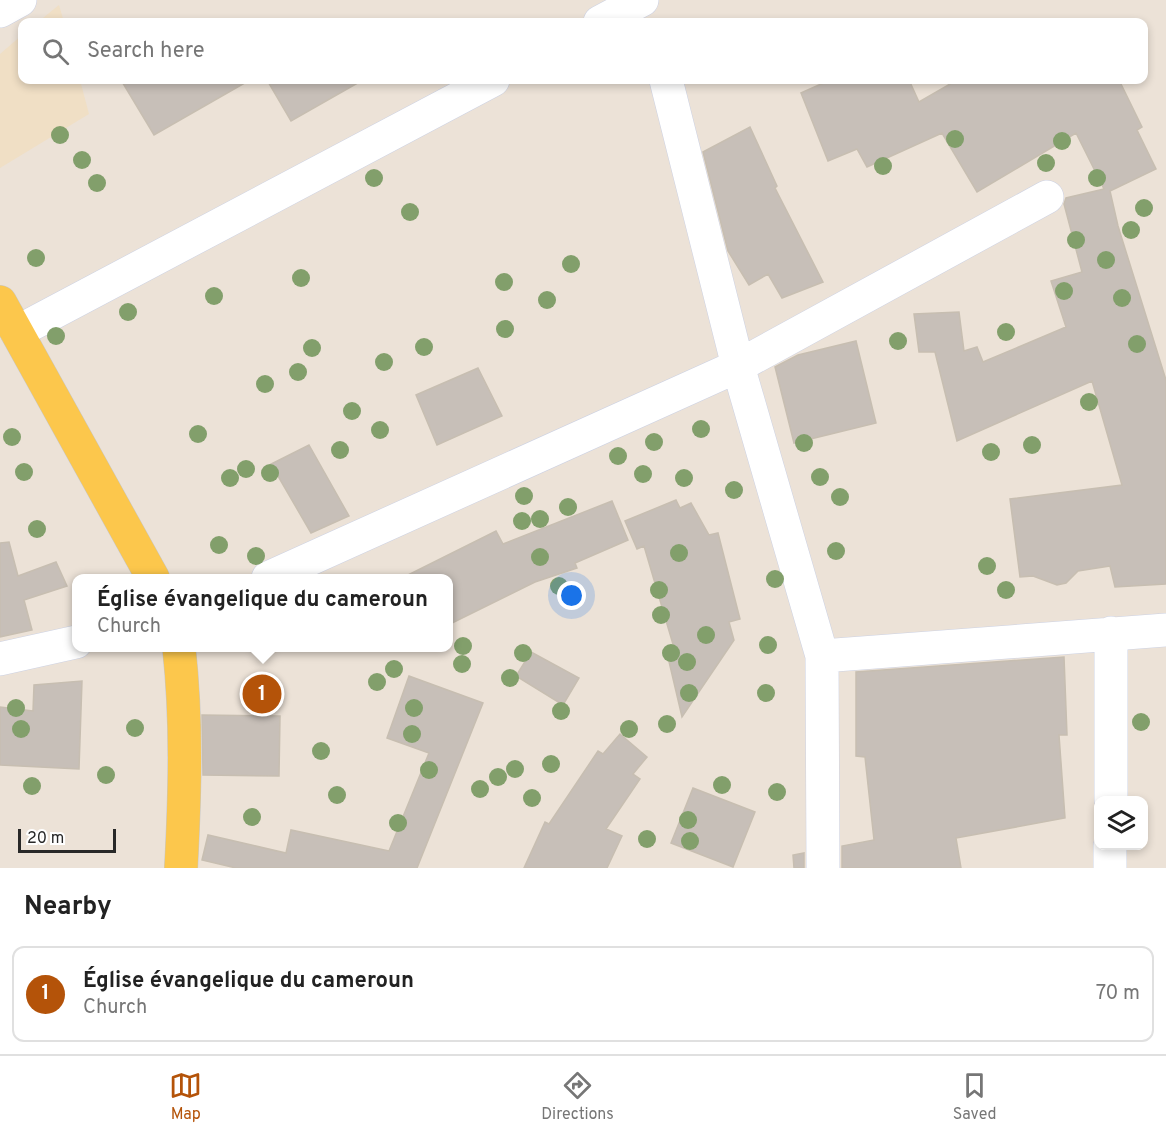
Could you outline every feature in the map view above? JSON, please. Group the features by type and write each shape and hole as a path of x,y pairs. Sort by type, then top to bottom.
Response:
{"main road":[{"path":"0,302 150,574"},
{"path":"179,652 184,694 186,788 181,868"}],"street":[{"path":"0,11 20,0"},
{"path":"608,18 644,0 650,18"},
{"path":"17,332 485,84"},
{"path":"667,84 738,366 822,656 823,868"},
{"path":"279,574 738,366 1047,198"},
{"path":"822,656 1166,630"},
{"path":"1111,633 1111,796"},
{"path":"0,659 72,643"},
{"path":"1110,850 1110,868"}],"shaded area":[{"path":"59,5 63,18 43,18"},
{"path":"18,38 18,84 81,84 89,114 0,168 0,54"}],"building":[{"path":"123,84 243,84 154,135"},
{"path":"269,84 356,84 291,121"},
{"path":"821,84 911,84 919,102 950,84 1121,84 1142,127 1137,130 1156,169 1110,191 1118,226 1166,380 1166,584 1115,587 1110,566 1078,571 1066,583 1057,585 1033,576 1020,577 1010,499 1122,485 1092,381 957,441 935,352 919,352 914,314 959,312 964,351 977,347 983,362 1066,327 1051,281 1082,272 1064,204 1066,198 1104,189 1076,133 977,192 942,133 867,167 857,149 828,161 801,93"},
{"path":"750,127 777,186 775,188 823,282 782,298 768,274 749,285 728,251 703,152"},
{"path":"856,341 876,423 794,443 775,367 798,355"},
{"path":"478,368 502,416 437,445 416,395"},
{"path":"309,445 349,516 311,533 271,464"},
{"path":"676,500 680,508 691,503 709,535 718,533 740,619 729,622 734,640 682,717 667,653 675,651 644,546 637,549 625,521"},
{"path":"612,501 628,540 575,563 577,568 535,582 453,623 453,574 410,574 496,531 503,544"},
{"path":"9,542 18,576 56,562 67,586 24,600 32,630 0,637 0,543"},
{"path":"531,652 579,678 563,705 516,676"},
{"path":"1064,657 1067,735 1059,735 1065,818 956,838 961,868 842,868 842,846 874,840 865,757 856,756 856,672"},
{"path":"409,676 483,703 417,868 236,868 202,860 208,835 286,853 291,830 389,851 429,753 387,738"},
{"path":"82,681 79,769 0,765 0,707 33,711 34,685"},
{"path":"202,715 280,716 279,776 203,775"},
{"path":"620,734 647,757 633,774 640,779 606,829 622,836 607,868 524,868 545,822 549,824 598,751 603,754"},
{"path":"693,788 755,812 733,867 671,843"},
{"path":"804,853 804,868 794,868 793,855"}],"place":[{"name":"Église évangelique du cameroun","path":"262,694"}]}
